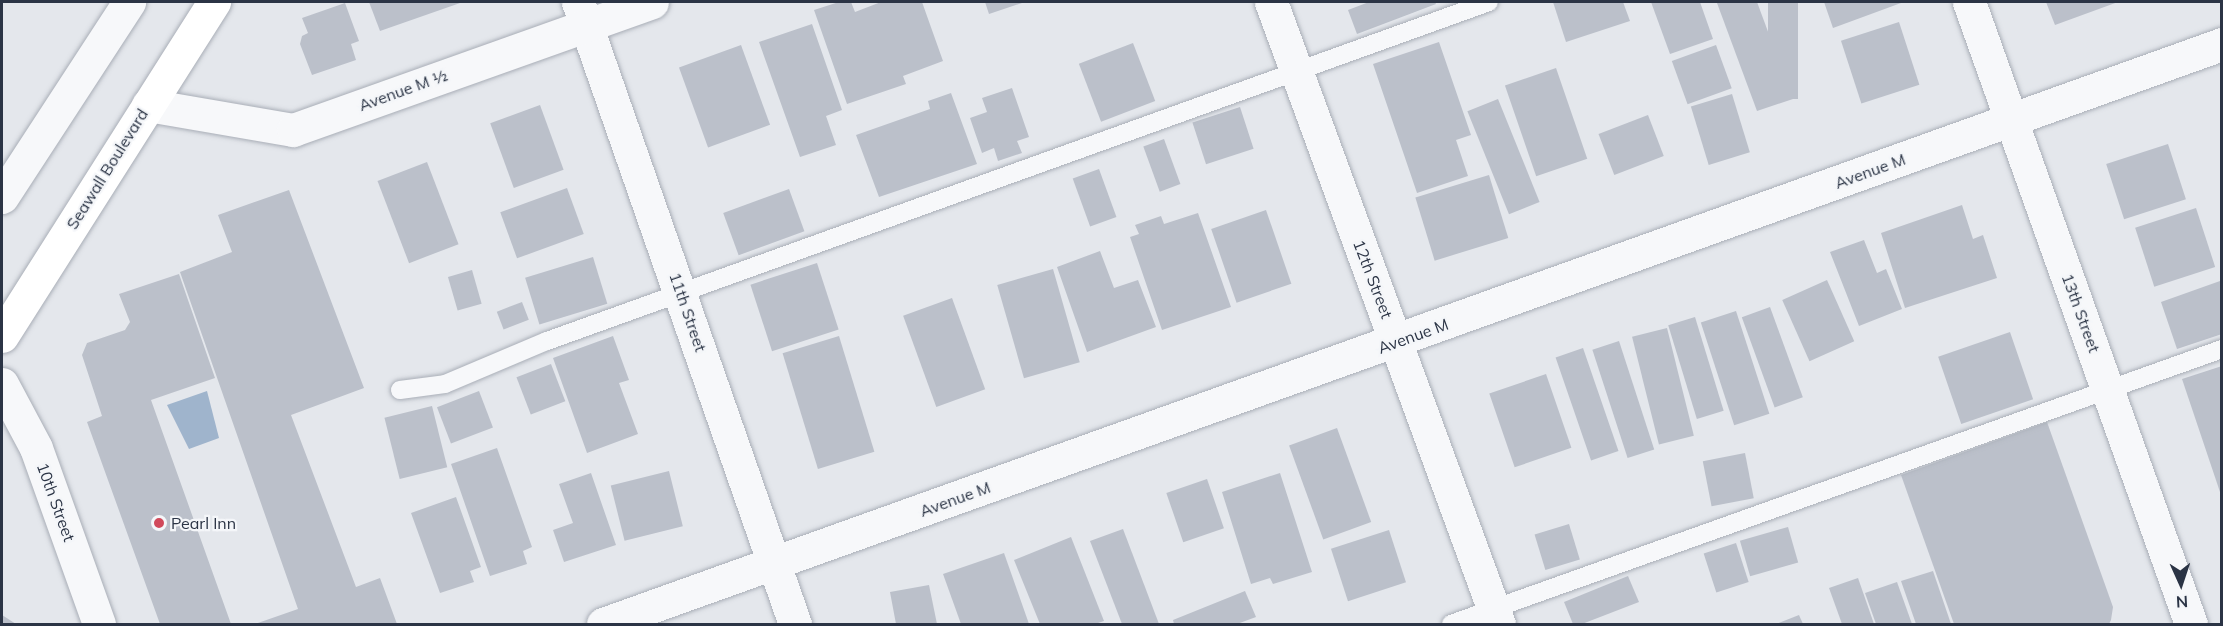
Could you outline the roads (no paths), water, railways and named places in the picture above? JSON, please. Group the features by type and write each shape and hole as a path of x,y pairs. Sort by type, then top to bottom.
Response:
{"main road":[{"name":"Seawall Boulevard","path":"2,336 214,2"}],"street":[{"path":"2,197 129,2"},
{"name":"Avenue M ½","path":"148,105 293,130 583,13 652,2"},
{"name":"12th Street","path":"1271,2 1496,617"},
{"name":"13th Street","path":"1969,2 2191,624"},
{"name":"11th Street","path":"583,13 683,295 795,624"},
{"name":"Avenue M","path":"603,624 1397,342 2222,44"},
{"name":"10th Street","path":"2,384 36,448 99,624"}],"lane":[{"path":"400,390 445,384 547,341 683,295 1489,2"},
{"path":"1450,624 1496,617 2222,349"}],"water":[{"path":"207,391 219,438 189,449 167,405"}],"place":[{"name":"Pearl Inn","path":"159,523"}]}
